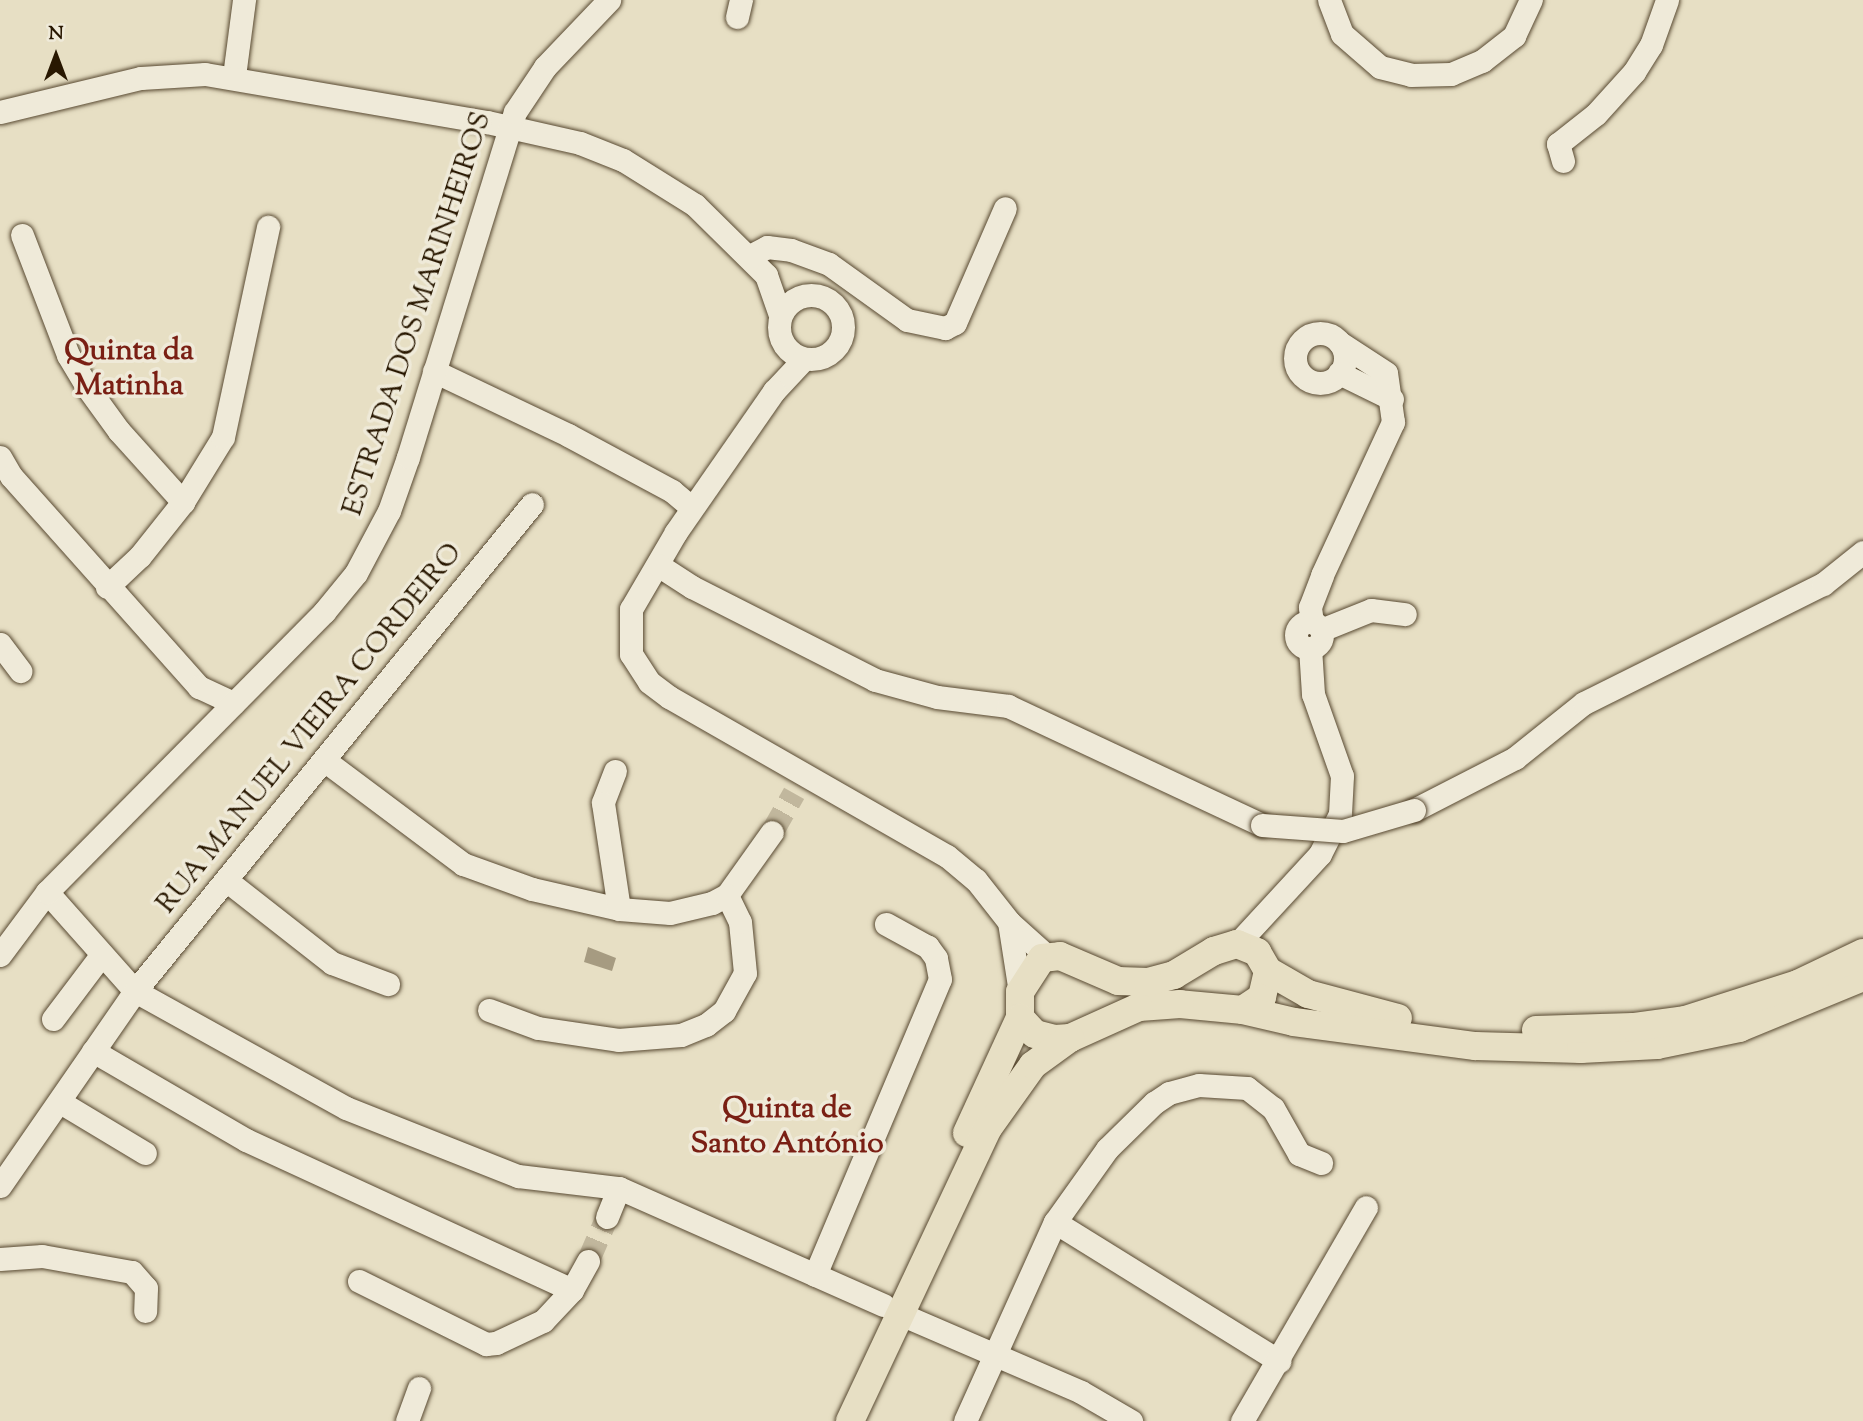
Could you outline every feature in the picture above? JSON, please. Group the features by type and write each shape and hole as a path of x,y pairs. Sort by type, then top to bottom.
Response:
{"main road":[{"path":"850,1421 891,1309 1020,1005 1034,965 1048,957 1060,956 1118,981 1148,982 1174,975 1214,951 1237,944 1308,994 1368,1013 1459,1027 1569,1030 1633,1027 1696,1017 1798,984 1863,953"},
{"path":"1243,1010 1262,997 1266,965"},
{"path":"832,1421 988,1128 1033,1065 1070,1038 1139,1007 1180,1004 1243,1010 1294,1022 1475,1046 1581,1049 1657,1045 1739,1028 1863,976"},
{"path":"1020,1005 1035,1034 1070,1038"}],"street":[{"path":"234,76 244,0"},
{"name":"ESTRADA DOS MARINHEIROS","path":"1,952 47,892 324,612 362,562 396,492 509,127 523,97 545,67 609,0"},
{"path":"1329,0 1342,34 1380,66 1410,75 1451,74 1482,61 1514,36 1531,0"},
{"path":"1563,161 1558,144 1596,114 1634,72 1651,46 1667,0"},
{"path":"0,112 141,78 234,76 509,127 580,143 623,160 695,205 750,256 766,275 780,315 783,344 774,391"},
{"path":"750,256 767,247 791,250 829,264 907,320 944,328 955,323 1005,208"},
{"path":"107,587 140,556 183,502 212,457 232,406 268,227"},
{"path":"22,235 68,355 87,387 119,431 183,502"},
{"path":"766,275 805,295 833,302 843,329 828,354 804,359 774,391 692,508 631,609 627,625 638,669 669,697 798,783 947,856 976,880 1009,922 1048,957"},
{"path":"780,315 790,302 805,295"},
{"path":"1237,944 1320,854 1340,814 1342,776 1313,694 1314,634 1310,607 1322,575 1390,433 1392,399 1386,373 1379,364 1327,333 1311,334 1298,344 1294,360 1301,375 1316,383 1339,373 1345,358 1340,343"},
{"path":"783,344 804,359"},
{"path":"434,371 568,435 672,491 692,508"},
{"path":"1339,373 1392,399"},
{"path":"4,472 199,687 233,703"},
{"name":"RUA MANUEL VIEIRA CORDEIRO","path":"0,1186 135,991 532,504"},
{"path":"658,565 692,587 875,680 952,698 1008,706 1262,825 1343,831 1414,810 1515,758 1603,692 1703,647 1823,584 1863,552"},
{"path":"1314,634 1371,610 1405,614"},
{"path":"0,644 20,671"},
{"path":"199,687 212,725"},
{"path":"324,760 463,864 532,889 619,909 691,911 727,895 772,832"},
{"path":"615,771 603,803 619,909"},
{"path":"226,880 332,963 388,984"},
{"path":"47,892 135,991 346,1108 518,1176 619,1188 1081,1392 1130,1421"},
{"path":"489,1010 538,1028 618,1040 681,1035 706,1025 723,1011 745,972 740,922 727,895"},
{"path":"1262,917 1266,965"},
{"path":"1009,922 1020,1005"},
{"path":"815,1275 940,979 936,958 928,947 886,924"},
{"path":"52,1019 102,954"},
{"path":"93,1051 246,1140 572,1290"},
{"path":"965,1421 1055,1222 1124,1130 1154,1103 1183,1088 1222,1084 1257,1093 1273,1108 1293,1147 1321,1163"},
{"path":"60,1102 145,1153"},
{"path":"607,1217 619,1188"},
{"path":"1242,1421 1366,1207"},
{"path":"1055,1222 1279,1361"},
{"path":"0,1259 42,1256 132,1272 146,1288 145,1311"},
{"path":"359,1281 486,1344 528,1332 572,1290 588,1261"},
{"path":"407,1421 419,1388"}],"shaded area":[{"path":"588,947 616,958 612,971 584,962"}],"tunnel":[{"path":"772,832 794,793"},
{"path":"588,1261 607,1217"}],"district":[{"name":"Quinta da Matinha","path":"129,369"},
{"name":"Quinta de Santo António","path":"787,1127"}]}
